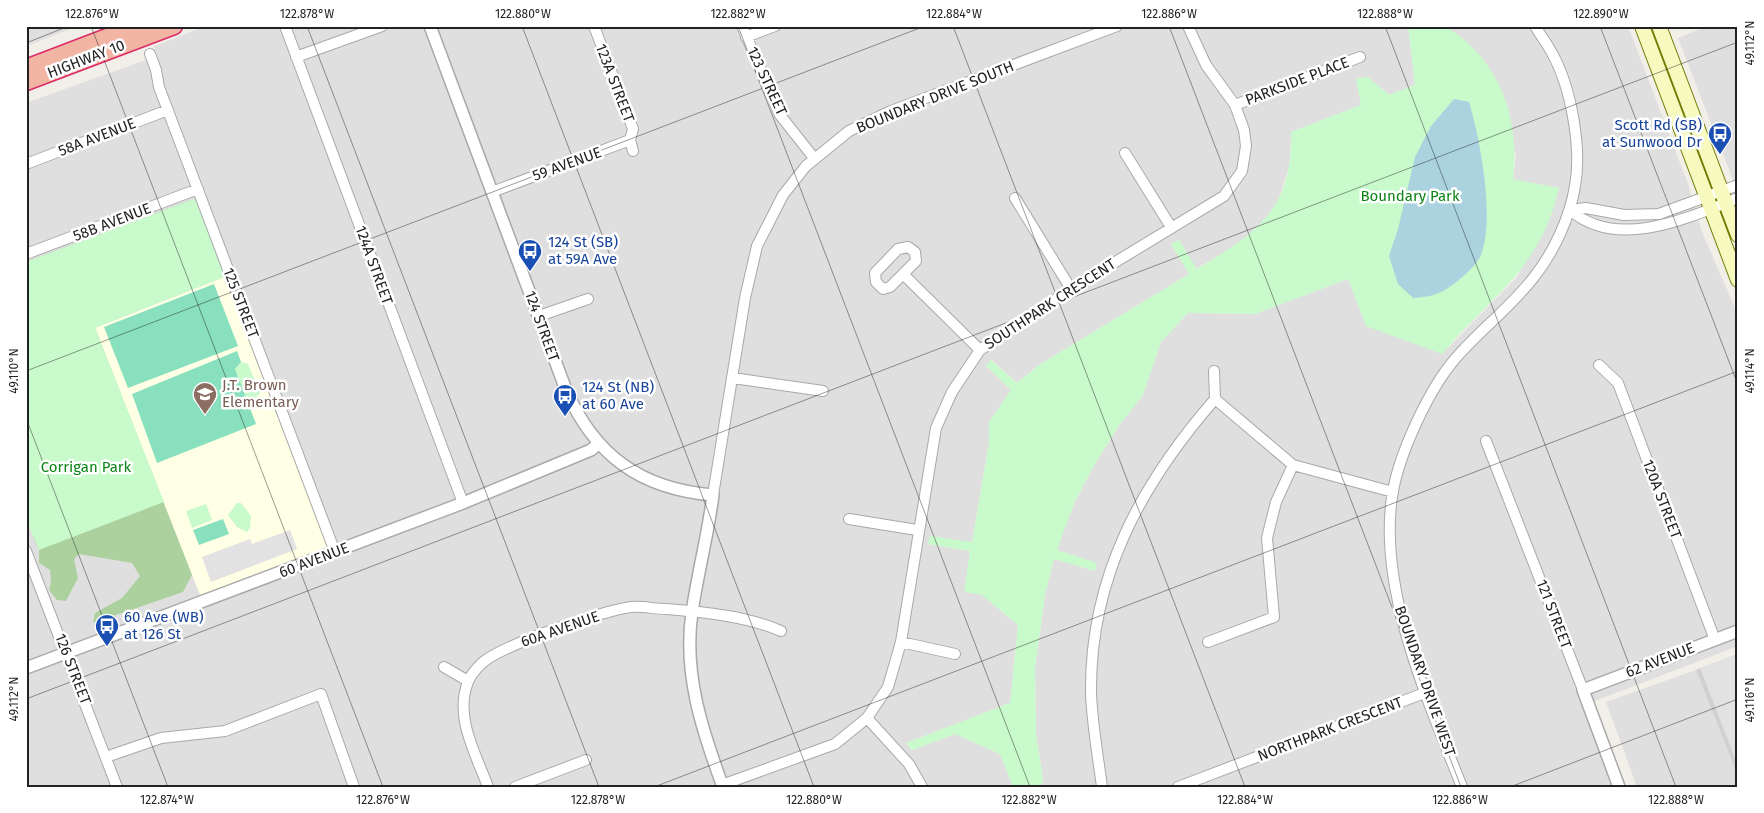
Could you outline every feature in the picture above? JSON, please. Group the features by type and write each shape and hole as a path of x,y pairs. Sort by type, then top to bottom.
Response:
{"highway":[{"name":"HIGHWAY 10","path":"26,68 136,26"},
{"name":"HIGHWAY 10","path":"26,82 174,26"}],"main road":[{"path":"1642,26 1738,280"},
{"path":"1659,26 1728,198 1738,235"}],"street":[{"name":"124A STREET","path":"285,26 463,503"},
{"path":"296,57 382,26"},
{"name":"124 STREET","path":"430,26 573,406 598,444 639,477 694,493 713,495"},
{"name":"123A STREET","path":"594,26 633,129 630,140"},
{"name":"123 STREET","path":"742,26 780,115 814,158"},
{"path":"746,37 775,26"},
{"name":"BOUNDARY DRIVE SOUTH","path":"713,495 745,298 757,246 783,195 814,158 849,131 892,111 1117,26"},
{"name":"SOUTHPARK CRESCENT","path":"723,786 835,744 867,718 888,687 901,642 917,530 936,428 952,392 980,350 1071,289 1170,227 1224,196 1242,171 1246,146 1244,130 1235,105 1206,65 1188,26"},
{"path":"1535,26 1553,55 1567,90 1573,117 1576,184 1570,210"},
{"name":"125 STREET","path":"150,54 168,110 335,552"},
{"name":"PARKSIDE PLACE","path":"1235,105 1360,57"},
{"name":"58A AVENUE","path":"26,164 168,110"},
{"path":"630,140 633,151"},
{"name":"59 AVENUE","path":"492,192 630,140"},
{"path":"1124,153 1170,227"},
{"path":"1570,210 1586,208 1624,215 1659,214 1728,198 1738,185"},
{"name":"58B AVENUE","path":"26,254 198,189"},
{"path":"1015,198 1071,289"},
{"path":"1570,210 1584,222 1616,229 1649,228 1675,222 1709,203"},
{"name":"BOUNDARY DRIVE WEST","path":"1462,787 1401,618 1392,576 1390,538 1393,492 1402,462 1430,398 1454,360 1536,276 1562,230 1570,210"},
{"path":"904,275 980,350"},
{"path":"539,316 588,299"},
{"name":"120A STREET","path":"1600,365 1618,383 1715,640"},
{"path":"1102,787 1091,693 1095,640 1104,589 1119,544 1160,466 1215,399 1214,371"},
{"path":"733,378 823,392"},
{"path":"1215,399 1293,465 1393,492"},
{"name":"121 STREET","path":"1486,441 1619,787"},
{"name":"60 AVENUE","path":"26,668 463,503 592,450 598,444"},
{"path":"1208,642 1274,617 1267,538 1276,502 1293,465"},
{"path":"713,495 692,612 690,648 694,700 701,726 723,786"},
{"path":"849,519 917,530"},
{"name":"126 STREET","path":"26,551 67,653 117,787"},
{"name":"60A AVENUE","path":"468,681 482,663 510,646 595,616 632,607 692,612 762,622 781,631"},
{"name":"62 AVENUE","path":"1583,690 1738,631"},
{"path":"901,642 955,654"},
{"path":"444,667 468,681 463,704 464,723 488,787"},
{"name":"NORTHPARK CRESCENT","path":"1178,787 1427,692"},
{"path":"106,757 161,738 225,732 321,694 354,787"},
{"path":"867,718 909,764 922,787"},
{"path":"515,787 586,760"}],"shaded area":[{"path":"26,26 79,26 26,46"},
{"path":"207,26 1408,26 1415,85 1389,95 1368,77 1357,79 1361,105 1291,132 1290,163 1279,199 1264,221 1241,242 1196,269 1178,240 1172,244 1189,274 1039,365 1017,383 992,360 986,366 1011,390 989,422 989,443 972,543 930,536 929,544 971,551 982,595 1018,625 1010,703 906,743 912,750 955,734 1000,754 1013,787 26,787 26,518 39,550 26,262 26,103 157,56 154,46"},
{"path":"1444,26 1628,26 1688,184 1702,232 1738,315 1738,646 1587,704 1618,787 1041,787 1043,779 1036,735 1035,668 1045,595 1054,558 1094,571 1097,563 1056,550 1075,501 1096,462 1120,424 1143,395 1161,342 1188,313 1255,314 1348,279 1442,354 1517,277 1559,189 1513,179 1516,155 1468,43"},
{"path":"1708,26 1738,26 1738,193 1678,38"},
{"name":"J.T. Brown Elementary","path":"227,276 332,551 202,600 95,328"},
{"path":"290,530 297,549 211,582 202,557 250,539 252,544"},
{"path":"1738,654 1738,776 1696,670"},
{"path":"1738,654 1738,766 1700,668"},
{"path":"1696,670 1738,776 1738,787 1637,787 1606,702"}],"green space":[{"name":"Boundary Park","path":"1432,25 1446,27 1476,51 1496,80 1504,95 1509,111 1514,144 1513,179 1559,188 1551,216 1540,240 1527,261 1512,280 1442,354 1366,326 1348,279 1255,314 1188,313 1161,342 1143,395 1120,424 1096,462 1075,501 1057,550 1097,563 1095,571 1054,559 1045,595 1035,668 1036,735 1043,779 1041,787 1013,787 1000,754 955,734 912,750 906,743 1010,703 1018,625 982,595 964,592 970,551 928,544 930,536 972,542 989,443 989,422 1011,390 986,366 991,360 1017,383 1039,365 1189,274 1171,244 1179,240 1197,269 1254,230 1278,200 1286,181 1290,159 1291,132 1361,105 1356,79 1368,77 1389,95 1415,85 1408,26"},
{"name":"Corrigan Park","path":"197,198 95,328 192,575 183,592 93,623 95,613 122,598 140,576 132,563 79,554 74,559 78,578 66,601 57,600 49,590 51,582 50,570 39,563 39,550 33,536 26,408 26,262"},
{"name":"Corrigan Park","path":"197,198 227,276 95,328 164,502 39,550 26,518 26,262"},
{"path":"214,284 238,346 128,388 104,327"},
{"path":"237,351 241,362 235,369 256,424 157,463 132,394"},
{"path":"241,362 248,364 260,393 254,400 245,398 235,369"},
{"path":"237,503 241,503 251,516 250,528 247,532 237,527 228,515"},
{"path":"206,504 212,520 192,528 186,511"},
{"path":"223,519 229,534 199,545 193,530"}],"water":[{"path":"1454,99 1469,102 1478,136 1485,180 1487,223 1485,242 1477,262 1454,284 1433,295 1413,298 1398,284 1389,256 1398,229 1415,157 1431,126"}],"place":[{"name":"Scott Rd (SB) at Sunwood Dr","path":"1720,155"},
{"name":"124 St (SB) at 59A Ave","path":"530,272"},
{"name":"J.T. Brown Elementary","path":"205,415"},
{"name":"124 St (NB) at 60 Ave","path":"565,417"},
{"name":"60 Ave (WB) at 126 St","path":"107,647"}]}
